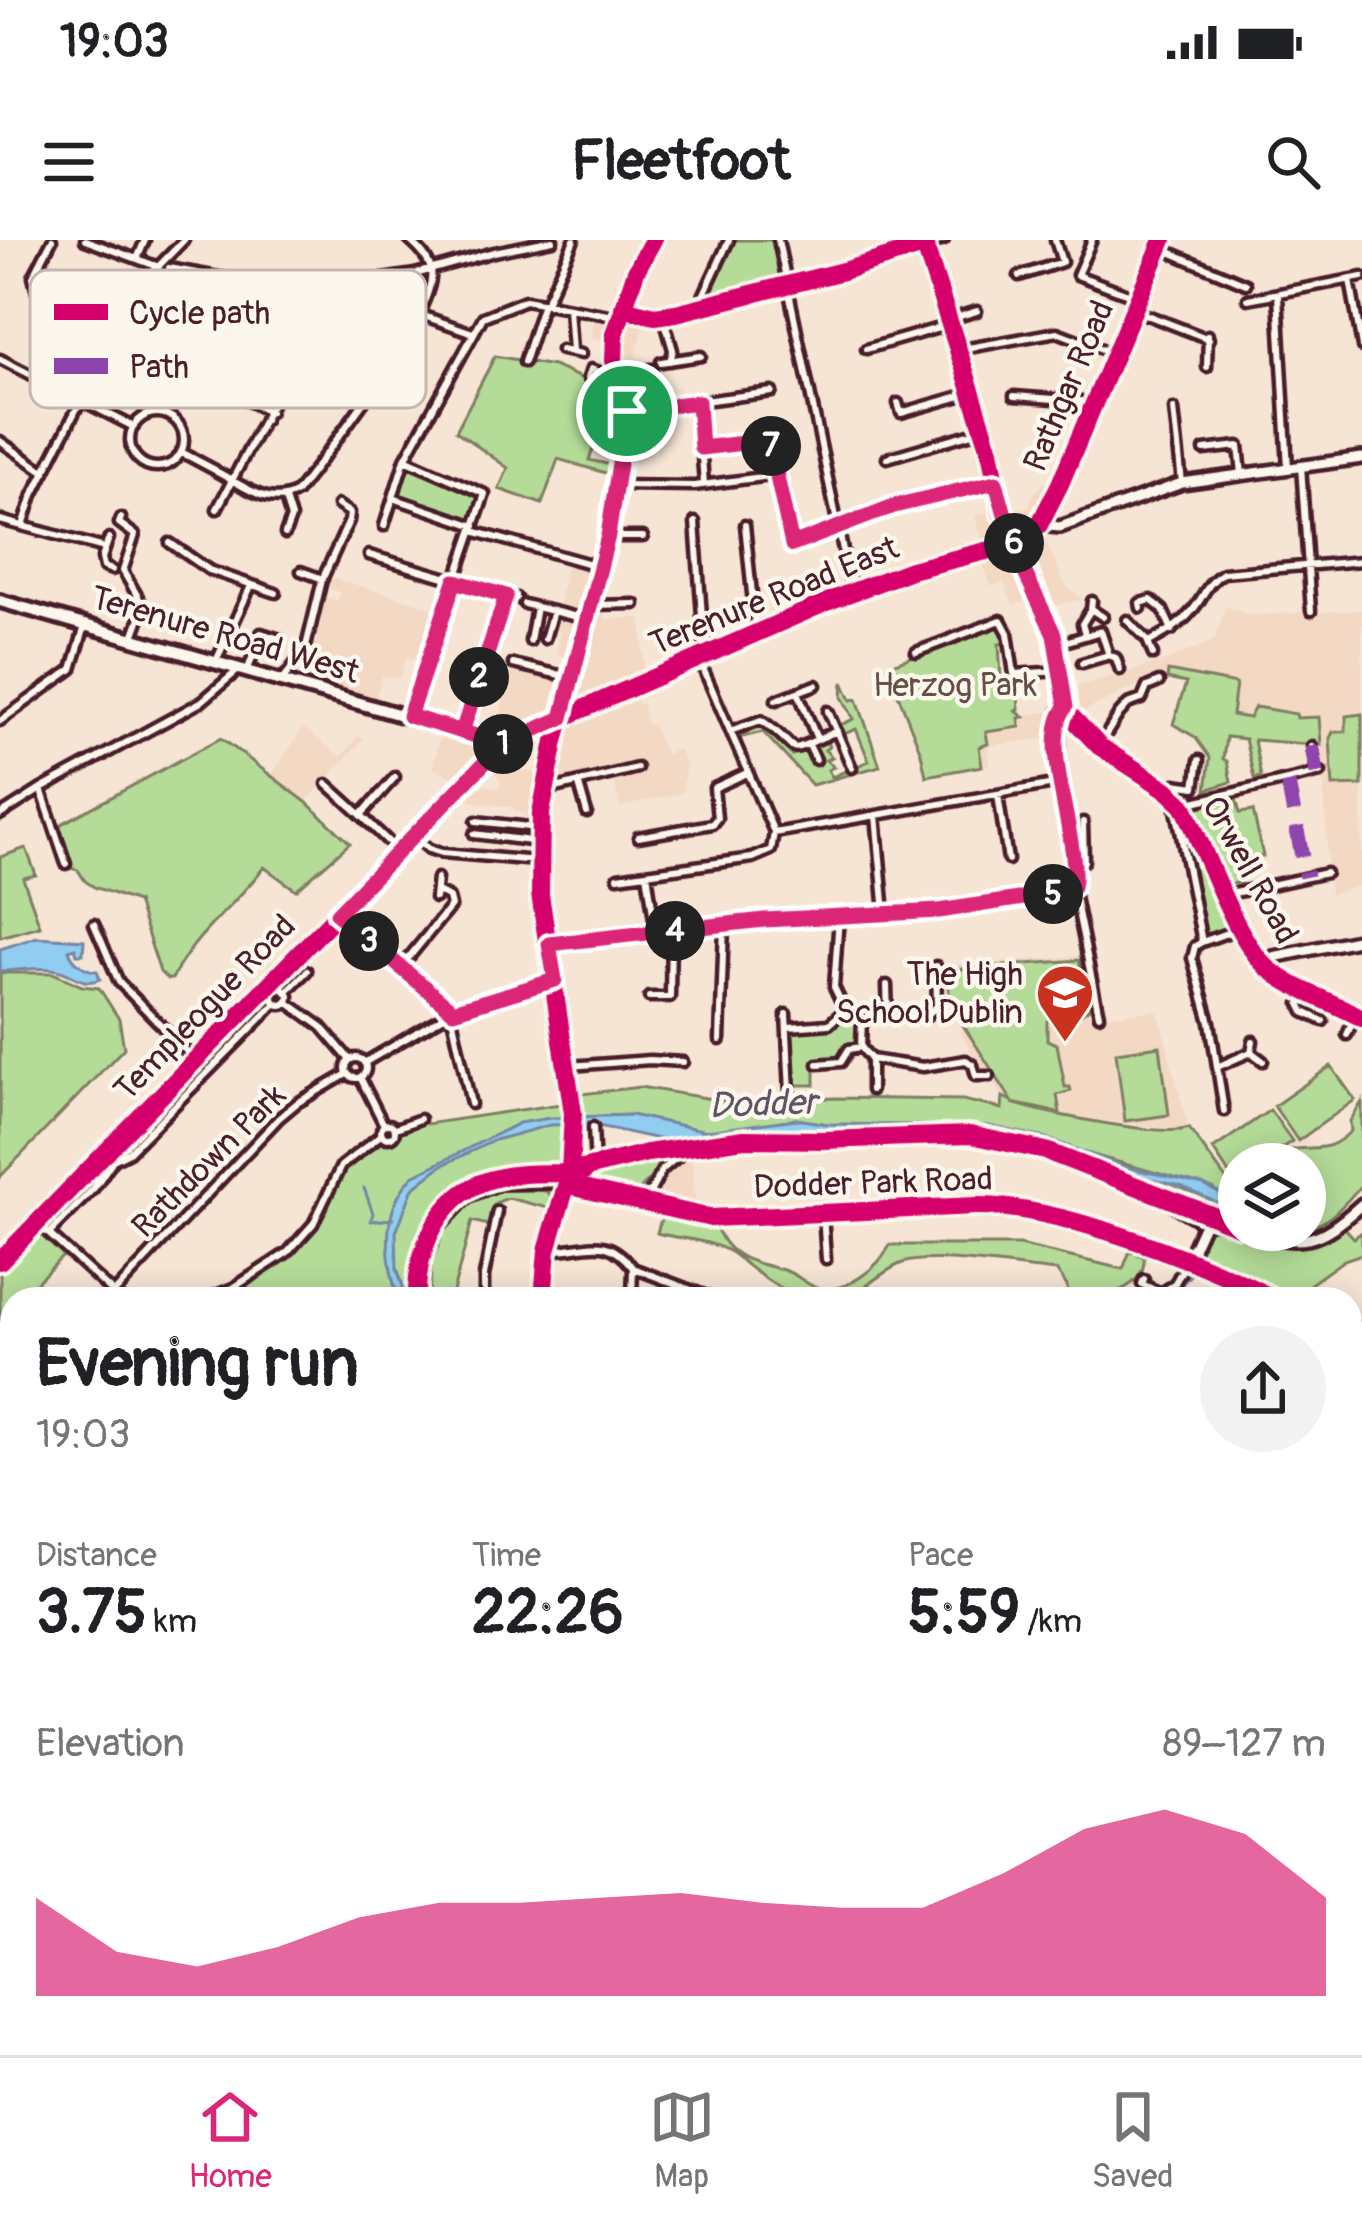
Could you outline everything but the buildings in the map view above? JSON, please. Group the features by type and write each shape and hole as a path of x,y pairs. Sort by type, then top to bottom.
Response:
{"main road":[{"path":"544,1287 547,1250 567,1185 573,1120 538,860 539,836 555,741 592,605 617,485 627,411 613,349 621,313 653,240"},
{"name":"Rathgar Road","path":"1014,544 1039,525 1161,244"},
{"name":"Terenure Road East","path":"503,744 852,592 911,570 1014,544"},
{"name":"Terenure Road West","path":"0,601 503,744"},
{"path":"544,727 555,741"},
{"name":"Templeogue Road","path":"0,1261 503,744"},
{"name":"Dodder Park Road","path":"422,1287 427,1247 449,1211 487,1185 538,1182 712,1218 1008,1207 1057,1218 1187,1261 1239,1287"}],"street":[{"path":"37,270 52,240"},
{"path":"85,240 159,267"},
{"path":"137,260 145,240"},
{"path":"157,270 184,240"},
{"path":"409,240 422,252 431,271 426,295"},
{"path":"490,240 494,251"},
{"path":"426,272 494,251 553,240"},
{"path":"524,362 544,303 574,240"},
{"path":"698,307 730,240"},
{"path":"778,240 852,592"},
{"path":"384,526 405,460 482,317 519,301 663,316 944,240"},
{"path":"1018,276 1062,262 1055,240"},
{"path":"1092,240 1076,276 1208,337 1207,367"},
{"name":"Orwell Road","path":"923,243 983,430 1002,514 1050,622 1071,719 1099,746 1180,802 1262,963 1305,991 1359,1016"},
{"path":"1161,244 1246,284"},
{"path":"169,268 179,270"},
{"path":"1248,299 1362,277"},
{"path":"1350,280 1362,346"},
{"path":"1278,295 1288,468"},
{"path":"561,350 577,352 568,308"},
{"path":"866,350 977,311"},
{"path":"663,316 673,350 666,362 701,356"},
{"path":"426,317 473,333"},
{"path":"957,350 1057,332 1115,354"},
{"path":"0,359 30,374"},
{"path":"588,377 591,369 619,374 652,369"},
{"path":"627,411 772,392"},
{"path":"898,403 901,413 971,393"},
{"path":"1014,396 1095,402"},
{"path":"698,402 704,484"},
{"path":"23,526 76,408"},
{"path":"96,408 134,427"},
{"path":"262,408 269,412"},
{"path":"217,509 271,408"},
{"path":"182,452 268,498 285,499 297,492 357,408"},
{"path":"1174,409 1182,483"},
{"path":"147,415 174,418 184,434 182,452 167,465 142,462 131,446 134,427 147,415"},
{"path":"887,458 983,430"},
{"path":"701,448 769,440 792,545 894,506 996,482"},
{"path":"0,441 46,468"},
{"path":"1204,450 1238,446 1242,474"},
{"path":"1028,535 1038,538 1182,483 1362,458"},
{"path":"405,460 484,491 409,716"},
{"path":"1300,466 1312,610"},
{"path":"617,485 704,484 778,476"},
{"path":"393,497 474,529 601,567"},
{"path":"285,499 291,518 285,534"},
{"path":"284,679 305,650 323,579 346,526 350,513 338,505"},
{"path":"121,518 119,523 135,536 122,571 145,604 133,638"},
{"path":"0,520 101,548"},
{"path":"618,877 752,858 771,850 774,833 702,657 695,522"},
{"path":"745,525 756,633"},
{"path":"1039,525 1060,527"},
{"path":"346,526 355,532"},
{"path":"608,536 644,537"},
{"path":"109,538 102,558 104,567 112,570"},
{"path":"170,543 209,570 276,592"},
{"path":"369,555 511,597 462,732"},
{"path":"1149,642 1172,630 1196,608 1209,582 1223,573 1362,561"},
{"path":"301,572 323,579"},
{"path":"234,665 251,586"},
{"path":"1140,603 1151,600 1163,610 1172,630"},
{"path":"524,604 588,620"},
{"path":"592,605 635,604"},
{"path":"1085,634 1082,624 1091,605 1103,617"},
{"path":"530,641 536,608"},
{"path":"544,639 553,611"},
{"path":"916,652 1001,620 1008,633 1014,674 1060,671"},
{"path":"1126,620 1149,642 1154,655"},
{"path":"0,721 72,669 86,625"},
{"path":"1055,645 1101,631 1109,655"},
{"path":"0,815 201,702 226,681 261,633 280,639"},
{"path":"1082,663 1109,655 1116,658 1120,670"},
{"path":"513,664 573,678"},
{"path":"1099,746 1128,704 1142,699 1147,687 1159,682"},
{"path":"776,700 815,685"},
{"path":"798,692 818,739"},
{"path":"1066,707 1060,711 1058,733 1061,783 1073,887 1099,1016"},
{"path":"828,711 852,768"},
{"path":"1058,733 1071,719"},
{"path":"730,731 761,720 796,750 837,731"},
{"path":"809,745 816,760"},
{"path":"1202,942 1174,805 1319,772 1312,746"},
{"path":"1167,790 1175,784 1195,787 1198,760"},
{"path":"545,790 637,768"},
{"path":"638,837 712,824 717,818 714,788 747,773"},
{"path":"361,815 395,777"},
{"path":"774,833 1061,783"},
{"path":"327,784 398,851"},
{"path":"579,785 587,813"},
{"path":"41,789 66,864"},
{"path":"998,795 1008,860"},
{"path":"876,815 885,915"},
{"path":"476,821 539,836"},
{"path":"1083,821 1084,861"},
{"path":"474,834 539,836"},
{"path":"414,836 442,853 538,860"},
{"path":"1070,846 1085,843"},
{"path":"647,873 656,933"},
{"path":"1225,895 1325,873"},
{"path":"401,967 451,906 449,898 436,894 437,878"},
{"path":"549,944 982,905 1073,887"},
{"path":"337,914 453,1011 471,1104"},
{"path":"839,917 834,987 844,1010 862,1018 932,1014 940,1008 936,966"},
{"path":"94,924 119,982 196,1061"},
{"path":"720,1040 724,926"},
{"path":"1223,1111 1206,1004 1192,958 1195,946 1241,928"},
{"path":"649,997 670,998 671,931"},
{"path":"1262,963 1362,939"},
{"path":"286,1002 286,992 307,970"},
{"path":"420,1119 394,1129 390,1137 360,1077 364,1064 453,1011 555,980"},
{"path":"887,985 888,1017"},
{"path":"1305,991 1300,1004 1304,1012 1323,1021"},
{"path":"275,1003 274,993 286,992"},
{"path":"50,1234 94,1188 112,1160 129,1152 275,1003 286,1002 322,1027 350,1060"},
{"path":"788,1027 830,1024 844,1010"},
{"path":"786,1014 790,1092"},
{"path":"1347,1035 1359,1016"},
{"path":"862,1018 861,1047 871,1059 871,1090"},
{"path":"1251,1052 1253,1041"},
{"path":"818,1064 842,1062 849,1049 861,1047"},
{"path":"1217,1067 1251,1052"},
{"path":"1251,1052 1263,1061"},
{"path":"871,1059 923,1067 959,1059 971,1061 976,1076 990,1076"},
{"path":"350,1060 364,1064"},
{"path":"350,1060 347,1074 360,1077"},
{"path":"568,1066 682,1062"},
{"path":"923,1067 924,1081"},
{"name":"Rathdown Park","path":"125,1287 279,1118 347,1074"},
{"path":"593,1127 596,1168"},
{"path":"235,1287 288,1252 314,1224 341,1166 383,1129"},
{"path":"644,1204 660,1173 689,1150 739,1143 974,1139 1029,1149 1133,1186 1199,1217 1204,1224"},
{"path":"582,1169 647,1153 670,1151 678,1156"},
{"path":"1326,1233 1362,1204"},
{"path":"484,1287 497,1211"},
{"path":"823,1214 826,1259"},
{"path":"38,1223 107,1287"},
{"path":"1168,1287 1204,1224 1218,1223"},
{"path":"547,1250 602,1244 633,1268 683,1287"},
{"path":"632,1287 633,1268"},
{"path":"1144,1279 1146,1287"}],"shaded area":[{"path":"628,315 646,320 624,376 634,416 619,422 578,408 588,381 604,380 614,372 606,340 590,338 595,316 624,322"},
{"path":"1049,479 1060,484 1039,525 1065,585 1082,599 1038,610 1032,598 1013,606 1004,582 991,586 975,516 990,511 988,505 995,503 1011,511 1029,506 1033,494"},
{"path":"567,560 594,568 605,619 641,618 645,677 606,693 633,693 638,704 643,704 647,725 653,724 665,754 679,749 686,767 682,793 620,807 613,777 636,765 552,788 556,764 544,751 531,748 521,771 539,774 532,823 526,824 526,817 514,807 471,801 461,793 470,783 500,789 500,779 483,758 460,780 432,767 442,730 482,734 500,722 509,671 540,679 544,673 565,677 570,659 557,654 559,631 549,627 558,609"},
{"path":"327,576 440,610 422,661 406,657 400,678 382,676 374,701 300,679 318,638 313,633 325,597 337,600 340,593 323,585"},
{"path":"1226,607 1251,615 1362,610 1362,885 1330,895 1321,745 1226,737 1210,758 1195,737 1173,724 1186,683 1167,679 1142,683 1078,714 1068,689 1165,661 1214,640"},
{"path":"1057,710 1055,737 988,746 989,765 926,776 914,735"},
{"path":"303,728 341,757 358,736 364,739 306,802 271,776"},
{"name":"The High School Dublin","path":"1082,956 1092,1016 1158,1011 1189,1131 1054,1114 1013,1104 969,1049 945,994 941,966"},
{"path":"692,1153 696,1209 653,1200 664,1174"}],"green space":[{"path":"734,240 775,240 781,279 705,299"},
{"path":"495,356 553,366 588,381 579,408 605,418 589,460 611,465 609,474 558,459 542,504 499,489 508,468 456,431"},
{"path":"408,467 481,494 472,520 400,496"},
{"name":"Herzog Park","path":"998,624 1008,643 999,644 1001,677 1017,677 1016,711 1024,717 1019,718 1020,727 986,732 988,744 979,747 982,766 926,776 887,666"},
{"path":"1168,671 1236,684 1232,715 1249,718 1255,707 1296,714 1297,718 1319,717 1321,745 1254,740 1261,777 1254,778 1245,739 1226,737 1223,759 1231,782 1206,790 1210,758 1195,737 1173,724 1186,683 1167,679"},
{"path":"843,682 851,700 857,699 880,766 812,785 763,732 738,738 761,724 792,755 805,751 810,764 819,759 814,747 827,742 832,777 869,761 856,729 844,734 840,725 854,719 842,697"},
{"path":"1362,714 1362,785 1333,786 1330,738 1333,732 1346,731 1346,716"},
{"path":"221,738 306,802 350,843 296,890 264,867 191,948 172,979 167,979 160,972 137,902 94,887 70,868 56,827"},
{"path":"1235,795 1240,813 1253,811 1263,856 1238,861 1241,882 1227,885 1191,807"},
{"path":"1181,814 1233,928 1203,937"},
{"path":"26,848 36,875 23,878 40,926 0,937 0,857"},
{"path":"1079,960 1089,1008 1047,1021 1047,1040 1057,1044 1065,1087 1071,1091 1057,1095 1060,1113 1012,1103 1075,1118 1130,1127 1189,1128 1218,1168 1218,1217 1082,1162 975,1135 1049,1146 1115,1172 1210,1197 1214,1189 989,1126 828,1124 796,1119 718,1131 689,1130 631,1115 581,1117 581,1094 640,1087 730,1102 963,1100 1002,1109 1003,1097 1012,1101 956,1014 949,970"},
{"path":"0,973 53,973 99,988 119,1019 124,1048 0,1177"},
{"path":"844,1015 857,1022 856,1045 847,1047 840,1059 815,1062 815,1085 795,1085 792,1034 830,1027"},
{"path":"1160,1046 1169,1115 1125,1121 1116,1052"},
{"path":"1331,1066 1355,1100 1298,1141 1274,1106"},
{"path":"1362,1102 1362,1184 1326,1220 1326,1147 1351,1131 1350,1121"},
{"path":"567,1103 561,1166 491,1177 453,1199 427,1233 414,1287 238,1287 282,1261 315,1229 355,1155 389,1142 401,1129"},
{"path":"1270,1110 1292,1141 1289,1143 1222,1143"},
{"path":"663,1154 669,1158 636,1194 586,1181 580,1175"},
{"path":"498,1187 546,1191 554,1198 552,1209 508,1198 495,1203 492,1226 472,1221 454,1287 427,1287 430,1260 442,1230 479,1196"},
{"path":"661,1219 715,1227 737,1254 816,1287 780,1287 718,1246 657,1233"},
{"path":"1210,1227 1218,1229 1218,1251 1326,1251 1326,1237 1344,1227 1354,1238 1362,1232 1362,1254 1344,1260 1306,1287 1263,1287 1204,1259 1199,1248"},
{"path":"38,1232 64,1255 32,1287 0,1287 0,1269"},
{"path":"890,1245 1019,1245 1123,1269 1130,1251 1144,1257 1138,1277 1126,1287 1067,1287 1057,1271 976,1262 913,1261 865,1287 840,1287 878,1262"}],"water":[{"path":"37,937 84,940 83,954 69,950 84,967 97,971 100,979 88,982 40,968 0,971 0,949"},
{"path":"631,1115 707,1131 796,1119 828,1124 989,1126 1204,1185 1218,1193 1218,1203 1180,1186 1132,1175 1047,1144 985,1133 755,1136 682,1144 589,1124 550,1125 495,1140 441,1166 413,1188 396,1232 397,1268 403,1287 395,1287 389,1234 403,1189 413,1176 519,1123"}],"waterway":[{"path":"364,1188 373,1213 371,1221 393,1219"},
{"path":"1180,1287 1191,1274"}],"marked path":[{"path":"1312,746 1317,773"},
{"path":"1288,783 1306,877"}],"cycle path":[{"path":"544,1287 547,1250 570,1173 573,1113 540,894 541,813 608,537 625,439 627,411 614,360 615,334 636,271 653,240"},
{"path":"923,240 990,450 1002,514 1054,634 1068,713 1099,746 1183,805 1233,917 1257,957 1292,984 1362,1018"},
{"path":"0,1261 503,744 834,599 911,570 1014,544 1039,525 1163,240"},
{"path":"623,308 655,316 676,313 924,246"},
{"path":"582,1169 647,1153 744,1139 970,1135 1046,1151 1218,1218"},
{"path":"418,1287 428,1240 463,1193 501,1177 584,1172"},
{"path":"579,1188 711,1218 1009,1208 1128,1238 1248,1287"}],"place":[{"name":"The High School Dublin","path":"1065,1044"}],"route":[{"path":"627,411 608,536 562,718 503,744 462,732 409,716 455,581 506,596 462,732 492,741 503,744 337,914 453,1011 555,980 549,944 764,920 939,911 1070,890 1075,878 1058,761 1060,711 1066,707 1054,634 1016,554 996,482 894,506 792,545 769,440 701,448 698,402 627,411"}],"water label":[{"name":"Dodder","path":"763,1104"}]}
